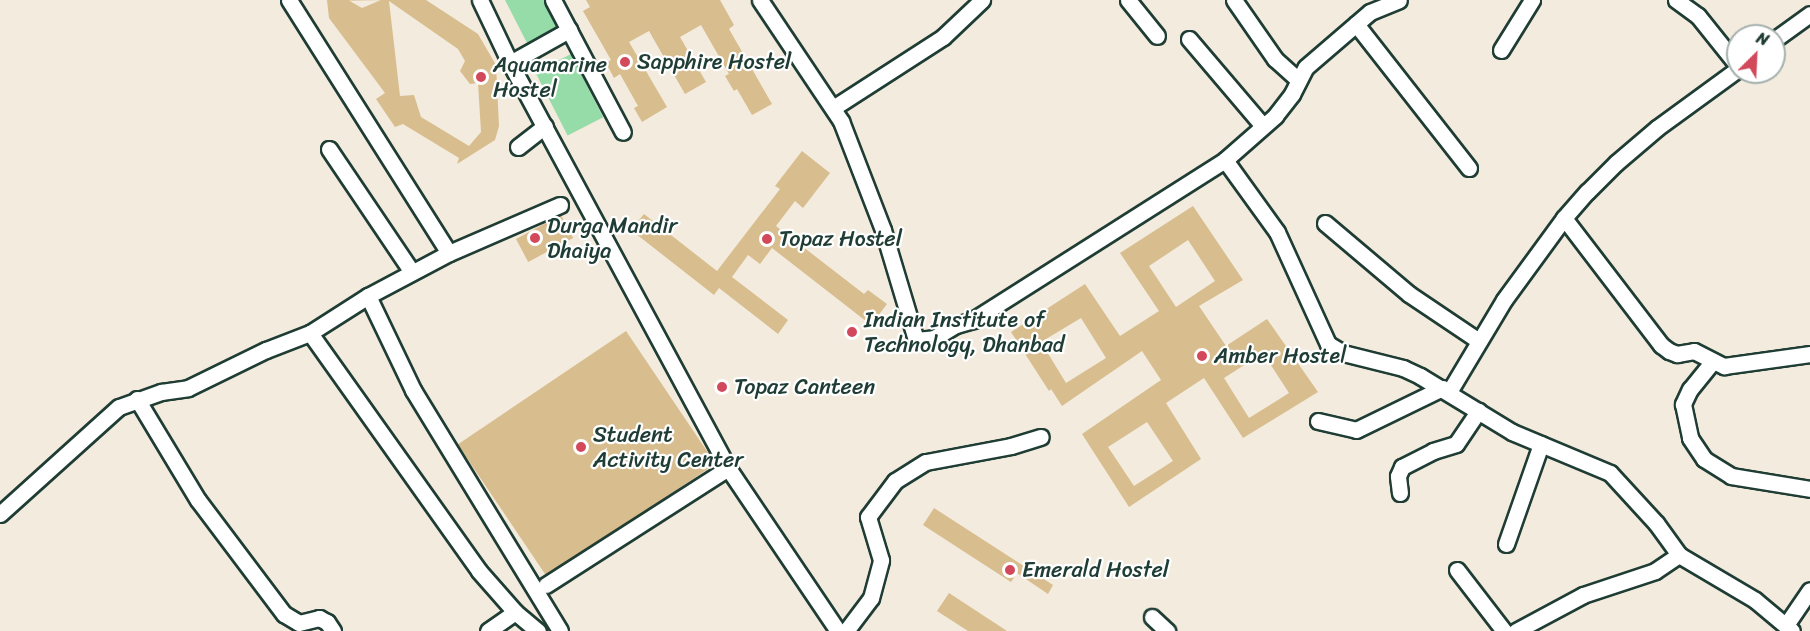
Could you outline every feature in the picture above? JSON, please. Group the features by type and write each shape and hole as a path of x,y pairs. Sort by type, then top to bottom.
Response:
{"street":[{"path":"289,0 449,253"},
{"path":"480,0 510,63 728,468 837,631"},
{"path":"553,0 623,132"},
{"path":"833,108 943,37 982,0"},
{"path":"1128,0 1156,36"},
{"path":"1234,0 1275,59 1298,80"},
{"path":"767,3 841,121 883,230 916,340 934,338 956,325 973,320 1225,160 1281,109 1306,67 1377,8 1387,7 1400,0"},
{"path":"1501,50 1532,0"},
{"path":"1677,0 1698,16 1726,52"},
{"path":"1786,31 1810,14"},
{"path":"1356,24 1469,168"},
{"path":"510,63 569,30"},
{"path":"1189,39 1263,126"},
{"path":"1318,421 1356,430 1445,390 1504,300 1564,218 1616,163 1726,76"},
{"path":"518,147 545,126"},
{"path":"329,148 412,272"},
{"path":"1225,160 1277,232 1328,344 1343,353 1403,368 1445,390 1512,432 1610,473 1656,523 1679,555 1700,570 1755,600 1789,628 1810,590"},
{"path":"0,514 39,482 82,438 119,407 161,392 188,388 266,350 310,333 368,296 449,253 560,205"},
{"path":"1564,218 1661,345 1677,354 1694,351 1724,366 1810,354"},
{"path":"1325,222 1409,294 1479,341"},
{"path":"368,296 413,390 560,631"},
{"path":"310,333 479,571 515,612 538,631"},
{"path":"1713,361 1690,389 1683,404 1690,438 1704,459 1731,476 1810,489"},
{"path":"137,399 198,501 284,614 299,623 319,618 333,631"},
{"path":"1400,493 1398,476 1402,467 1433,451 1456,444 1478,411"},
{"path":"846,631 871,598 881,561 868,517 896,481 926,462 1011,446 1041,437"},
{"path":"1506,544 1541,444"},
{"path":"546,585 728,468"},
{"path":"1516,631 1592,591 1655,571 1679,555"},
{"path":"1457,570 1504,631"},
{"path":"488,631 515,612"},
{"path":"1152,617 1167,631"}],"green space":[{"path":"505,0 544,0 558,28 527,43"},
{"path":"571,54 603,117 568,135 535,72"}],"building":[{"name":"Aquamarine Hostel","path":"327,0 348,0 362,8 381,0 426,0 478,34 496,65 499,126 495,140 457,164 459,158 403,124 395,127 376,99 385,93 329,18","holes":["389,1 458,49 465,61 460,71 470,84 478,83 481,132 469,146 421,117 414,95 400,96"]},
{"name":"Sapphire Hostel","path":"586,0 720,0 734,25 729,29 772,104 752,115 737,89 734,91 725,76 729,74 701,25 680,37 706,82 685,94 649,31 629,42 667,107 642,122 634,108 638,106 620,74 614,78 606,63 611,60 583,11 590,7"},
{"name":"Topaz Hostel","path":"802,151 830,173 803,208 795,201 776,226 864,294 868,290 887,304 871,325 772,248 760,264 748,255 732,277 788,320 778,334 719,288 714,295 631,230 644,214 717,271 780,189 775,186"},
{"name":"Amber Hostel","path":"1193,206 1243,280 1199,306 1226,346 1267,319 1318,392 1243,438 1204,378 1166,403 1201,459 1129,507 1082,434 1161,380 1142,351 1062,406 1051,389 1049,391 1011,332 1085,284 1120,336 1159,311 1120,253","holes":["1188,240 1215,281 1176,307 1149,266","1081,318 1106,358 1066,383 1041,342","1263,353 1289,393 1249,418 1224,378","1147,422 1173,461 1134,486 1108,447"]},
{"path":"561,215 573,238 528,262 516,239"},
{"name":"Student Activity Center","path":"626,331 715,464 547,577 458,445"},
{"name":"Emerald Hostel","path":"934,508 1053,585 1048,594 1017,573 1011,582 923,525"},
{"name":"Emerald Hostel","path":"949,593 1007,631 968,631 937,611"}],"place":[{"name":"Sapphire Hostel","path":"625,62"},
{"name":"Aquamarine Hostel","path":"481,77"},
{"name":"Durga Mandir Dhaiya","path":"535,238"},
{"name":"Topaz Hostel","path":"767,239"},
{"name":"Indian Institute of Technology, Dhanbad","path":"852,332"},
{"name":"Amber Hostel","path":"1202,356"},
{"name":"Topaz Canteen","path":"722,387"},
{"name":"Student Activity Center","path":"581,447"},
{"name":"Emerald Hostel","path":"1010,570"}]}
